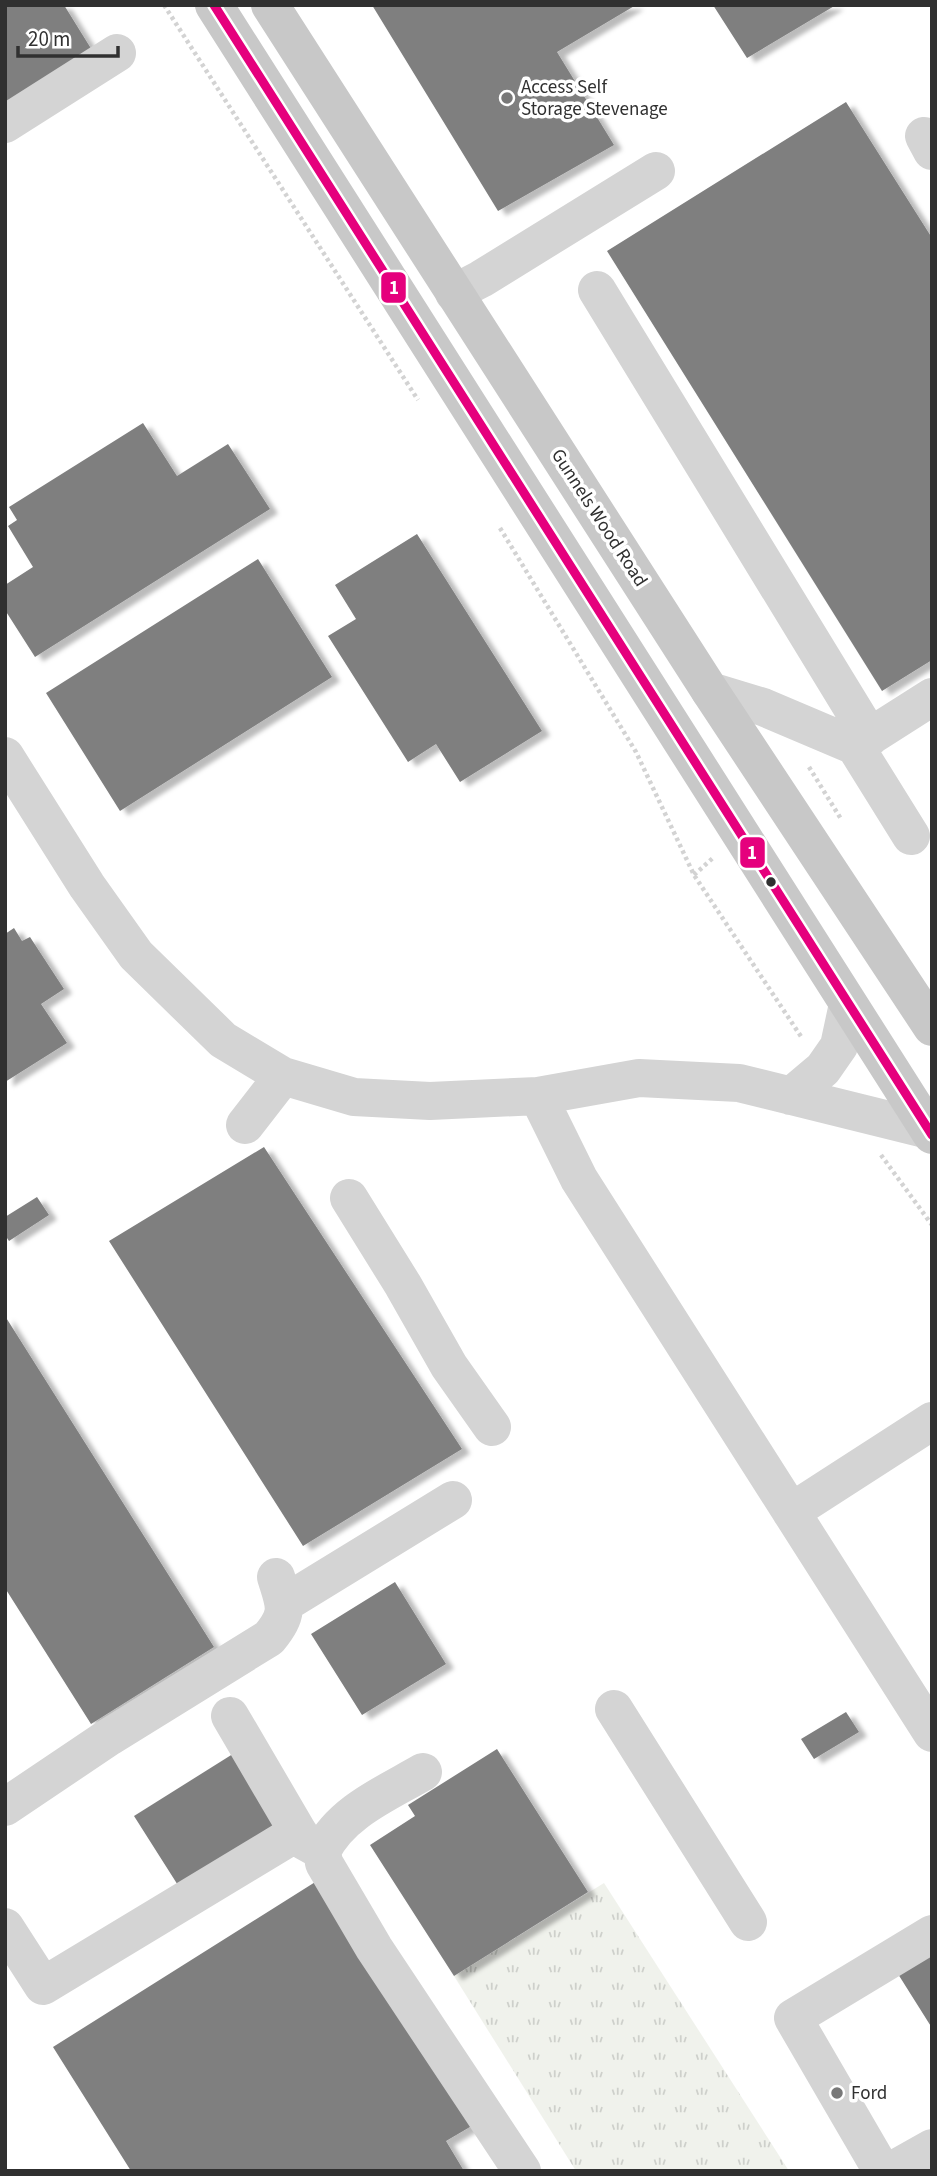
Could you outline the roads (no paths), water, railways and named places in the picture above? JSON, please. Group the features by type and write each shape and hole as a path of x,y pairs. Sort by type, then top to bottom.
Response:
{"main road":[{"path":"214,5 930,1132"},
{"name":"Gunnels Wood Road","path":"270,5 710,691 932,1027"}],"lane":[{"path":"5,124 117,54"},
{"path":"454,293 656,171"},
{"path":"597,290 863,741 911,836"},
{"path":"710,691 863,741"},
{"path":"863,741 932,697"},
{"path":"5,756 87,886 136,955 223,1040 283,1076 354,1097 430,1101 538,1096 639,1077 739,1083 930,1132"},
{"path":"791,1096 823,1069 839,1046 848,1004"},
{"path":"245,1125 283,1076"},
{"path":"538,1096 579,1178 932,1732"},
{"path":"349,1199 403,1285 449,1366 492,1427"},
{"path":"791,1512 932,1422"},
{"path":"5,1807 109,1737 269,1638 282,1623 280,1590 453,1500"},
{"path":"614,1709 748,1922"},
{"path":"230,1716 324,1863 374,1948 522,2171"},
{"path":"5,1927 43,1986 310,1841 330,1834 357,1812 423,1772"},
{"path":"882,2171 793,2018 932,1934"},
{"path":"891,2171 932,2148"}],"place":[{"name":"Access Self Storage Stevenage","path":"507,98"},
{"name":"Ford","path":"837,2093"}]}
